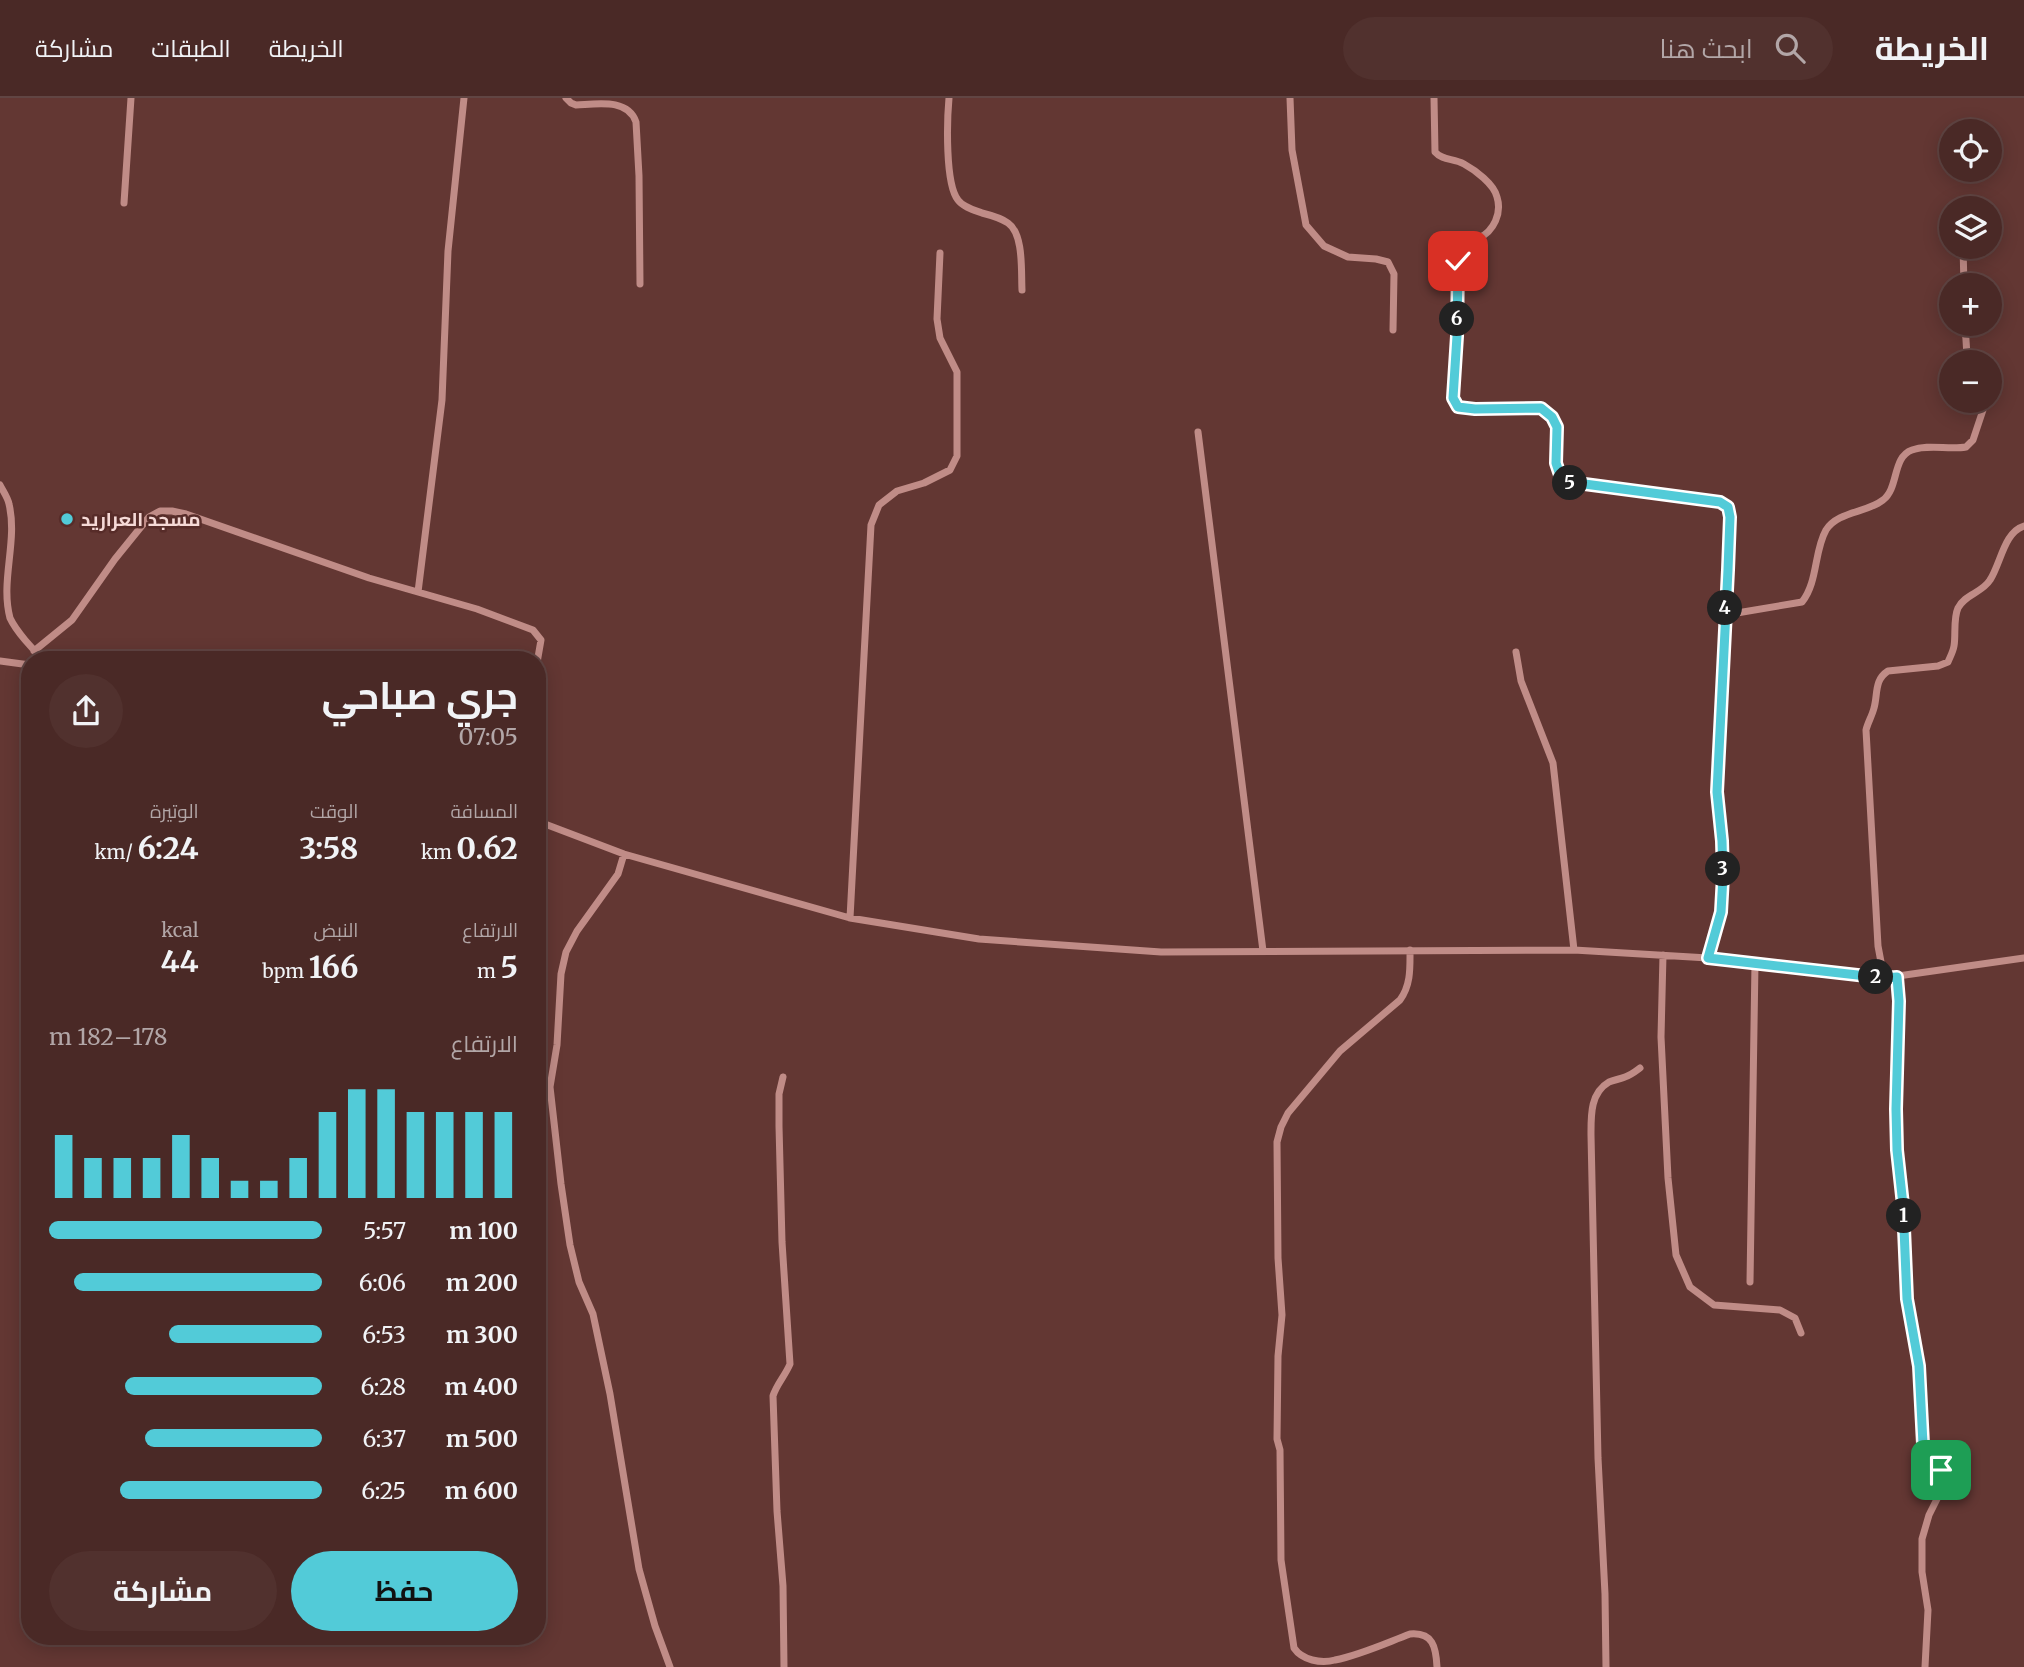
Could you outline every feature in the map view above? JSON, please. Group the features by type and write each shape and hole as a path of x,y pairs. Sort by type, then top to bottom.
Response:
{"street":[{"path":"124,203 131,98"},
{"path":"418,592 442,400 448,251 464,98"},
{"path":"566,98 576,105 617,104 634,115 639,176 640,284"},
{"path":"949,98 947,118 953,192 960,203 1009,223 1017,234 1022,290"},
{"path":"1290,98 1292,150 1306,225 1324,246 1348,257 1388,262 1394,274 1393,330"},
{"path":"1434,98 1435,152 1441,159 1462,163 1488,182 1497,196 1499,213 1491,229 1479,239 1465,243 1460,249 1453,398 1458,407 1541,408 1552,417 1557,427 1556,463 1562,481 1720,502 1728,507 1730,517 1717,792 1723,876 1721,912 1708,958"},
{"path":"850,918 871,525 879,505 897,491 924,483 950,470 957,456 957,372 940,338 937,319 940,253"},
{"path":"1725,615 1802,602 1807,596 1825,532 1832,523 1885,499 1894,486 1903,455 1912,450 1966,447 1973,440 1982,413"},
{"path":"1198,432 1263,951"},
{"path":"0,485 9,504 10,530 5,598 11,619 34,650 72,620 149,517 160,511 172,511 343,569 477,609 533,631 541,640 539,651"},
{"path":"1884,978 1878,946 1866,730 1874,710 1878,682 1888,671 1938,666 1948,662 1954,648 1957,610 1966,598 1985,587 1993,576 2007,541 2016,528 2024,526"},
{"path":"1516,652 1521,681 1553,763 1574,950"},
{"path":"0,661 21,664"},
{"path":"546,824 624,854 850,918 979,939 1161,951 1574,950 1708,958 1884,978 2024,958"},
{"path":"624,854 618,874 577,931 566,952 561,974 557,1045 550,1087 570,1245 579,1282 593,1314 610,1394 639,1569 670,1667"},
{"path":"1410,950 1410,980 1405,993 1340,1051 1289,1113 1277,1142 1278,1258 1282,1315 1278,1356 1277,1425 1280,1450 1281,1560 1294,1648 1298,1654 1309,1659 1333,1661 1419,1633 1427,1636 1433,1643 1437,1667"},
{"path":"1663,955 1662,1050 1668,1178 1676,1255 1690,1287 1714,1305 1780,1310 1795,1318 1801,1333"},
{"path":"1750,1282 1755,963"},
{"path":"1897,977 1897,1150 1903,1205 1907,1299 1919,1366 1923,1444 1946,1482 1929,1515 1922,1539 1922,1572 1928,1611 1925,1667"},
{"path":"1606,1667 1597,1445 1592,1111 1595,1097 1601,1088 1640,1068"},
{"path":"783,1077 779,1094 779,1147 790,1364 774,1396 784,1667"}],"place":[{"name":"مسجد العراريد","path":"67,519"}],"route":[{"path":"1458,261 1453,398 1458,407 1541,408 1552,417 1557,427 1556,463 1562,481 1720,502 1728,507 1728,570 1717,792 1723,876 1721,912 1708,958 1884,978 1897,977 1897,1150 1903,1205 1907,1299 1919,1366 1923,1444 1926,1453 1941,1470"}]}
